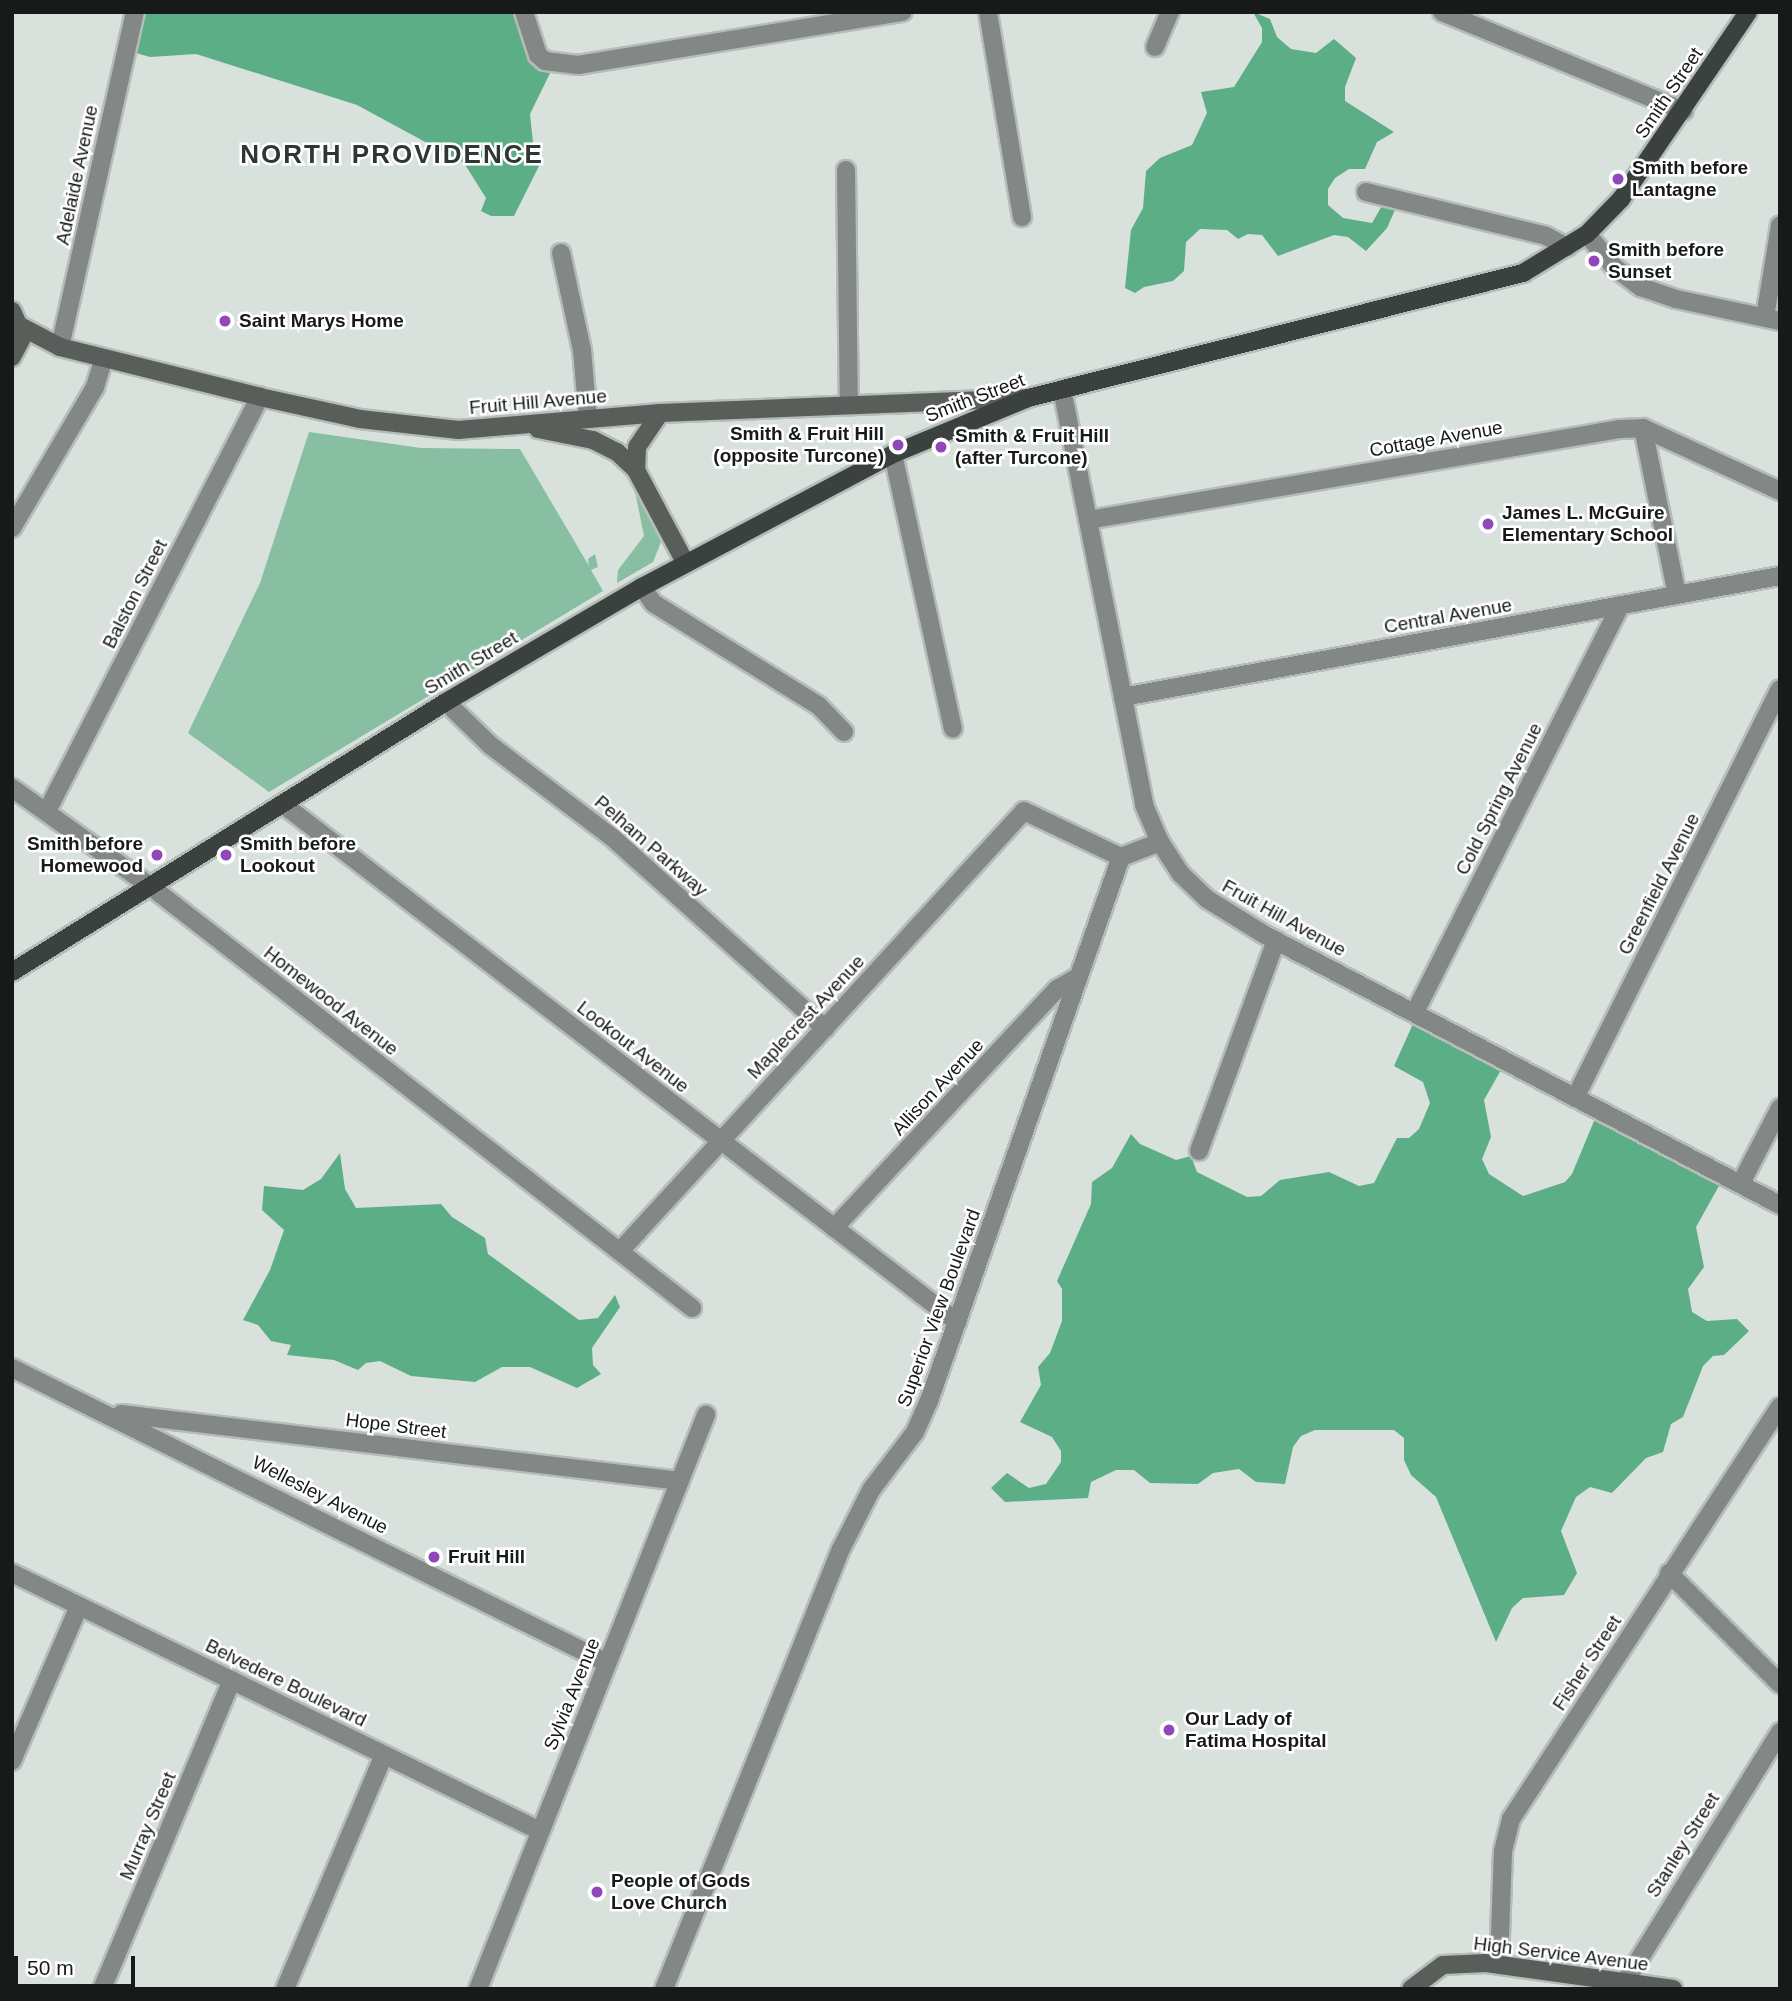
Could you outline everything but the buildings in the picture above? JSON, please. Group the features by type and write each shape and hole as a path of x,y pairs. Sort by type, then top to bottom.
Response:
{"main road":[{"name":"Smith Street","path":"12,972 446,702 685,562 893,454 1028,398 1506,279 1567,247 1587,234 1621,199 1748,12"},
{"name":"Fruit Hill Avenue","path":"15,315 60,347 260,397 417,427 528,428 588,418 660,413 849,403 1028,398"},
{"path":"15,315 15,355"},
{"name":"Fruit Hill Avenue","path":"15,355 60,347"},
{"path":"636,470 638,447 660,413"},
{"path":"528,428 593,440 617,452 636,470 685,562"},
{"name":"High Service Avenue","path":"1411,1989 1443,1965 1499,1965 1673,1989"}],"street":[{"name":"Adelaide Avenue","path":"60,347 135,12"},
{"path":"524,12 533,43 545,61 578,65 903,12"},
{"path":"988,12 1022,217"},
{"path":"1156,47 1170,12"},
{"path":"1443,12 1683,111"},
{"path":"846,170 849,403"},
{"path":"1366,192 1546,236 1567,247"},
{"path":"1587,234 1614,267 1641,287 1772,319 1780,225"},
{"path":"561,253 582,350 588,418"},
{"path":"12,528 95,387 104,358"},
{"name":"Fruit Hill Avenue","path":"1062,389 1144,805 1160,842 1181,874 1207,899 1276,941 1780,1205"},
{"name":"Balston Street","path":"47,811 260,397"},
{"path":"1643,428 1780,491"},
{"path":"1643,428 1677,595"},
{"name":"Cottage Avenue","path":"1088,520 1581,434 1643,428"},
{"path":"893,454 953,729"},
{"name":"Central Avenue","path":"1123,696 1780,576"},
{"path":"642,587 653,603 819,706 844,732"},
{"name":"Cold Spring Avenue","path":"1415,1012 1621,605"},
{"name":"Greenfield Avenue","path":"1575,1098 1780,689"},
{"name":"Pelham Parkway","path":"446,702 490,745 613,838 825,1028"},
{"name":"Homewood Avenue","path":"12,788 150,886 692,1308"},
{"name":"Lookout Avenue","path":"284,804 957,1322"},
{"name":"Maplecrest Avenue","path":"620,1251 1024,811 1121,857"},
{"path":"1121,857 1160,842"},
{"name":"Superior View Boulevard","path":"664,1989 841,1549 871,1490 921,1420 1121,857"},
{"path":"1199,1151 1276,941"},
{"name":"Allison Avenue","path":"834,1228 1057,989 1076,978"},
{"path":"1741,1183 1780,1108"},
{"name":"Wellesley Avenue","path":"12,1368 607,1663"},
{"name":"Fisher Street","path":"1499,1965 1503,1851 1511,1819 1669,1573 1780,1407"},
{"name":"Hope Street","path":"107,1413 680,1481"},
{"name":"Sylvia Avenue","path":"478,1989 706,1415"},
{"path":"1766,1430 1780,1442"},
{"name":"Belvedere Boulevard","path":"12,1573 540,1831"},
{"path":"1669,1573 1780,1684"},
{"path":"12,1761 79,1605"},
{"name":"Murray Street","path":"102,1989 232,1680"},
{"name":"Stanley Street","path":"1625,1982 1780,1732"},
{"path":"285,1989 384,1755"}],"green space":[{"path":"129,12 521,12 531,46 555,63 530,114 533,143 542,160 514,216 491,216 481,211 486,198 464,163 357,105 196,54 150,57 122,49"},
{"path":"1253,12 1270,19 1277,37 1291,49 1316,53 1334,39 1356,58 1345,87 1345,101 1394,132 1377,142 1365,169 1349,169 1335,178 1328,189 1328,205 1343,218 1372,223 1383,204 1399,201 1387,228 1366,251 1348,237 1334,235 1278,256 1262,235 1248,234 1238,239 1227,230 1200,229 1186,242 1184,271 1173,281 1144,287 1135,293 1125,288 1131,230 1143,208 1146,171 1160,158 1192,145 1207,113 1201,92 1234,87 1262,42 1262,28"},
{"path":"309,432 421,448 520,449 589,566 588,559 595,554 598,567 591,570 603,591 269,792 188,733 260,583"},
{"path":"635,491 661,542 653,562 617,583 618,570 644,536"},
{"path":"1417,1015 1506,1061 1484,1100 1491,1137 1482,1159 1489,1174 1523,1196 1565,1182 1572,1174 1599,1109 1724,1177 1696,1227 1704,1267 1688,1289 1692,1312 1707,1321 1737,1319 1749,1331 1724,1355 1713,1356 1703,1366 1683,1417 1671,1424 1663,1452 1646,1458 1612,1493 1590,1487 1576,1497 1561,1531 1577,1573 1564,1595 1523,1598 1512,1608 1496,1642 1436,1497 1411,1475 1404,1460 1404,1438 1394,1430 1315,1430 1301,1436 1293,1447 1285,1484 1256,1482 1239,1469 1213,1473 1198,1484 1150,1483 1134,1470 1116,1470 1091,1482 1088,1498 1005,1502 991,1488 1007,1473 1029,1488 1046,1484 1061,1462 1061,1451 1052,1437 1020,1422 1041,1385 1038,1367 1050,1353 1062,1321 1062,1289 1057,1281 1091,1204 1092,1182 1112,1168 1131,1134 1140,1144 1176,1160 1191,1156 1197,1172 1247,1197 1261,1196 1280,1180 1329,1172 1359,1186 1374,1183 1397,1138 1409,1138 1419,1129 1430,1103 1423,1082 1394,1066"},
{"path":"340,1153 345,1189 356,1208 441,1204 452,1217 485,1238 488,1254 579,1320 598,1318 615,1295 620,1307 592,1348 593,1365 601,1374 577,1388 530,1367 502,1367 475,1382 411,1376 380,1361 366,1363 358,1370 334,1360 287,1355 291,1345 271,1341 258,1325 243,1320 270,1270 284,1230 262,1210 264,1186 303,1190 321,1179"}],"place":[{"name":"Smith before Lantagne","path":"1618,179"},
{"name":"Smith before Sunset","path":"1594,261"},
{"name":"Saint Marys Home","path":"225,321"},
{"name":"Smith & Fruit Hill (opposite Turcone)","path":"898,445"},
{"name":"Smith & Fruit Hill (after Turcone)","path":"941,447"},
{"name":"James L. McGuire Elementary School","path":"1488,524"},
{"name":"Smith before Homewood","path":"157,855"},
{"name":"Smith before Lookout","path":"226,855"},
{"name":"Fruit Hill","path":"434,1557"},
{"name":"Our Lady of Fatima Hospital","path":"1169,1730"},
{"name":"People of Gods Love Church","path":"597,1892"}],"district":[{"name":"NORTH PROVIDENCE","path":"392,155"}]}
